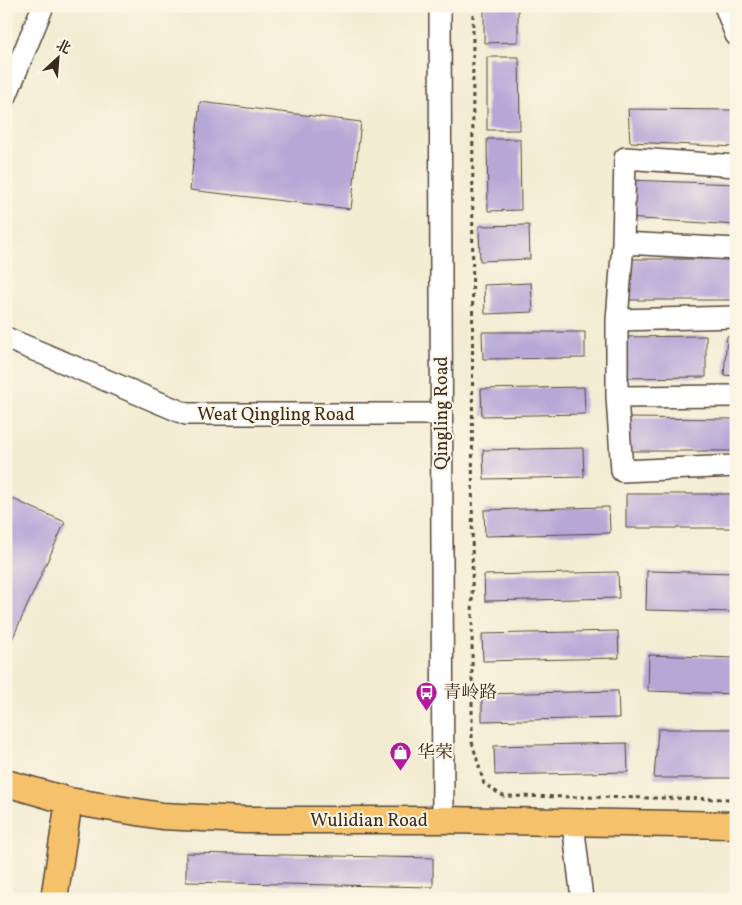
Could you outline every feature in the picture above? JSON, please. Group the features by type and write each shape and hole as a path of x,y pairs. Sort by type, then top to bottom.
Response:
{"main road":[{"name":"Wulidian Road","path":"6,783 68,801 162,816 226,819 443,820 736,825"},
{"path":"54,899 68,801"}],"street":[{"path":"6,96 43,6"},
{"name":"Qingling Road","path":"440,6 443,820"},
{"path":"725,6 736,35"},
{"path":"736,166 625,158 624,242 617,320 616,397 622,470 736,466"},
{"path":"624,242 736,249"},
{"path":"617,320 736,317"},
{"name":"Weat Qingling Road","path":"6,338 186,414 441,414"},
{"path":"616,397 736,396"},
{"path":"573,822 582,899"}],"path":[{"path":"472,6 472,742 484,784 503,796 736,799"}],"building":[{"path":"484,6 518,6 518,42 484,43"},
{"path":"487,57 519,57 520,130 487,130"},
{"path":"200,102 361,122 351,209 190,190"},
{"path":"628,109 733,110 736,120 736,147 630,142"},
{"path":"487,139 520,139 521,210 488,211"},
{"path":"628,180 736,184 736,225 626,218"},
{"path":"529,225 530,259 480,261 479,226"},
{"path":"623,259 736,259 736,300 623,300"},
{"path":"531,283 533,312 485,314 484,285"},
{"path":"482,332 585,332 585,358 483,359"},
{"path":"706,336 706,377 621,378 621,337"},
{"path":"727,336 736,336 736,376 724,375"},
{"path":"584,387 585,414 482,416 481,389"},
{"path":"622,418 736,419 736,451 622,451"},
{"path":"583,448 584,477 484,479 483,450"},
{"path":"626,494 736,494 736,528 626,528"},
{"path":"6,496 65,522 6,653"},
{"path":"609,507 610,533 485,536 484,510"},
{"path":"647,571 736,573 736,612 646,610"},
{"path":"618,572 619,598 485,601 484,575"},
{"path":"618,631 619,658 483,661 482,634"},
{"path":"649,655 736,658 736,694 648,691"},
{"path":"618,691 619,718 482,721 482,694"},
{"path":"658,729 736,729 736,778 654,778"},
{"path":"627,743 628,772 495,775 494,746"},
{"path":"186,853 433,858 433,887 186,882"}],"place":[{"name":"青岭路","path":"427,711"},
{"name":"华荣","path":"401,771"}]}
